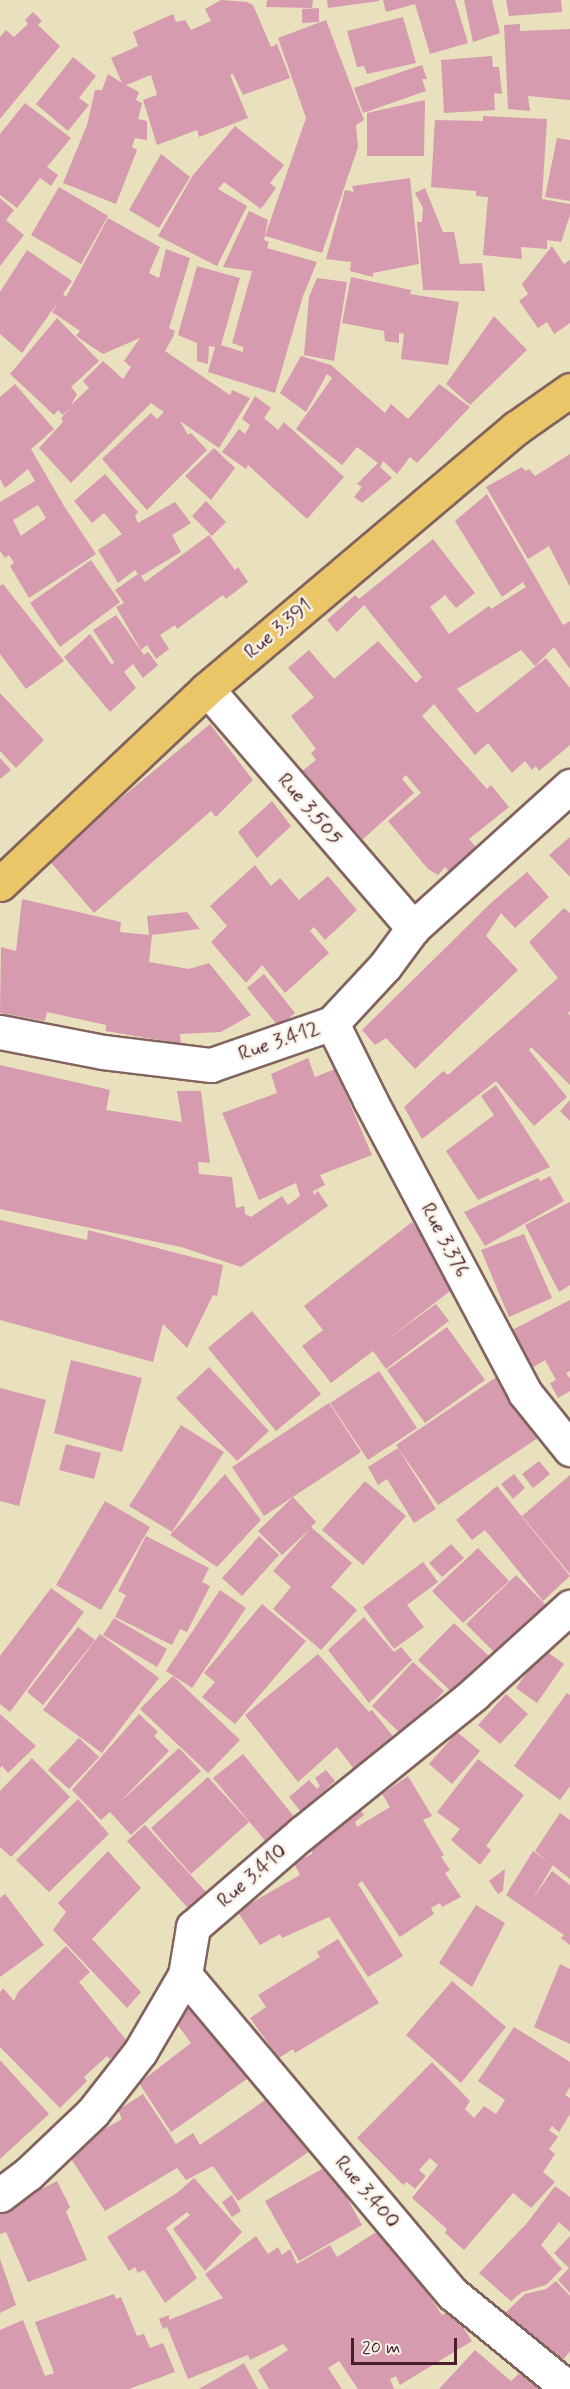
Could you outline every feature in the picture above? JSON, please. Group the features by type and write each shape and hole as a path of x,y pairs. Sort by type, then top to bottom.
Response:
{"main road":[{"name":"Rue 3.391","path":"0,884 207,689 516,428 570,390"}],"street":[{"name":"Rue 3.505","path":"207,689 413,928"},
{"name":"Rue 3.412","path":"0,1032 104,1052 211,1065 332,1023 385,966 413,928 570,786"},
{"name":"Rue 3.376","path":"332,1023 370,1100 525,1393 570,1449"},
{"name":"Rue 3.410","path":"0,2195 28,2174 93,2112 140,2052 184,1975 193,1927 302,1833 474,1694 570,1607"},
{"name":"Rue 3.400","path":"184,1975 453,2294 569,2389"}],"building":[{"path":"221,0 247,2 253,5 271,47 277,44 290,78 243,95 233,74 230,75 248,118 199,137 197,130 157,145 143,100 157,95 151,75 126,85 139,92 136,100 142,103 138,119 147,121 147,140 135,138 132,147 137,150 116,204 63,183 87,125 95,90 102,90 108,74 122,83 111,58 138,46 133,32 173,14 176,22 185,20 191,30 211,21 205,9"},
{"path":"267,0 313,0 312,8 266,7"},
{"path":"327,0 379,0 379,1 328,8"},
{"path":"383,0 455,0 468,43 430,54 415,4 386,12"},
{"path":"464,0 492,0 500,33 473,42"},
{"path":"506,0 561,0 562,12 509,16"},
{"path":"319,8 319,22 302,23 302,9"},
{"path":"33,12 42,21 38,25 60,46 0,119 0,37 6,30 14,37 28,24 25,20"},
{"path":"403,17 416,63 367,74 364,66 357,67 347,31"},
{"path":"326,20 364,120 356,125 358,147 322,253 265,236 306,118 278,38"},
{"path":"520,24 520,31 570,29 570,100 528,96 530,111 508,109 504,25"},
{"path":"492,56 493,67 499,67 502,94 494,93 495,110 444,113 441,60"},
{"path":"73,57 96,76 79,98 89,105 68,131 36,104"},
{"path":"422,65 427,79 422,79 426,91 363,113 354,88"},
{"path":"425,100 424,156 367,156 367,113"},
{"path":"25,103 71,138 47,167 58,175 51,186 40,178 17,208 0,195 0,134"},
{"path":"483,116 547,119 542,199 570,204 570,215 561,242 547,240 547,249 521,247 522,259 483,255 488,197 476,196 476,191 431,187 435,120 483,121"},
{"path":"235,126 284,165 270,183 276,188 261,209 224,182 218,189 247,206 217,266 158,236 193,175"},
{"path":"557,138 570,140 570,201 545,197"},
{"path":"161,154 190,177 159,228 129,210"},
{"path":"410,178 419,264 373,273 373,277 350,271 351,262 326,259 345,190 354,192 352,186"},
{"path":"59,187 108,216 81,264 31,235"},
{"path":"425,188 443,232 454,232 460,264 482,263 485,291 423,290 417,222 422,222 423,208 415,193"},
{"path":"0,198 14,210 6,220 24,235 0,266"},
{"path":"249,211 268,220 264,240 269,242 267,248 317,262 303,296 275,393 208,372 215,347 209,346 208,364 197,361 197,343 178,335 197,266 240,278 221,345 243,352 243,347 232,343 252,271 223,267"},
{"path":"108,218 160,247 149,273 159,278 166,249 190,258 169,328 175,331 165,351 230,395 232,390 250,398 219,448 180,421 188,435 191,433 207,450 147,510 102,459 151,413 157,419 164,412 151,403 71,483 39,448 63,422 61,418 72,407 63,415 58,410 54,415 10,374 57,318 99,361 71,387 77,394 71,405 89,388 83,381 103,361 123,379 131,367 124,361 140,338 103,354 76,336 80,331 52,312 60,299 22,353 0,334 0,292 27,250 72,281 63,294 66,297"},
{"path":"552,246 564,264 570,260 570,323 554,334 547,322 538,328 519,301 528,294 522,284"},
{"path":"351,277 411,290 410,294 459,302 448,365 401,359 404,334 399,333 399,343 385,341 384,331 342,323"},
{"path":"317,278 347,282 334,361 304,355 309,297"},
{"path":"494,316 527,350 470,405 446,384"},
{"path":"301,356 331,365 385,413 391,404 408,419 439,384 470,407 417,463 410,457 397,474 383,461 380,467 392,478 362,503 354,497 362,487 357,484 378,463 357,447 342,465 296,429 332,378 327,374 306,412 280,393"},
{"path":"15,384 54,429 31,449 64,506 96,554 29,598 10,566 14,563 9,555 5,558 0,551 0,502 35,481 28,469 5,488 0,479 0,397","holes":["38,505 46,518 21,536 13,520"]},
{"path":"255,396 271,408 264,418 278,430 284,422 344,477 307,519 248,465 246,469 222,452 239,429 245,434 250,425 242,419"},
{"path":"214,448 235,468 211,500 185,476"},
{"path":"570,454 570,587 549,546 528,559 486,487 522,467 525,471 529,469 535,476"},
{"path":"105,474 138,512 135,516 138,523 175,502 191,523 172,535 181,552 141,576 145,582 209,535 235,570 238,567 248,582 226,599 223,595 177,629 175,625 160,635 169,649 156,659 147,645 141,650 116,607 124,603 115,590 138,574 135,570 118,583 98,550 122,534 104,513 92,523 74,501"},
{"path":"487,494 563,625 570,621 570,669 554,647 535,666 521,650 457,689 477,713 546,658 570,688 570,745 539,771 536,766 532,770 525,761 512,773 488,743 475,755 434,704 422,716 487,789 491,785 509,807 469,839 483,855 456,879 445,867 438,875 428,869 388,821 421,793 406,775 402,779 414,793 362,840 301,772 316,760 311,753 316,749 291,716 314,697 288,668 309,650 334,679 378,641 416,683 422,677 364,605 337,632 327,620 355,595 359,599 433,539 475,593 456,608 445,595 430,607 449,634 489,606 491,609 526,587 523,582 502,597 455,521"},
{"path":"206,501 226,522 212,536 192,516"},
{"path":"91,560 120,602 60,647 30,603"},
{"path":"3,584 64,661 26,689 0,654 0,586"},
{"path":"116,615 144,655 148,652 158,665 143,678 133,664 124,672 136,688 110,712 64,657 90,634 112,665 114,662 93,630"},
{"path":"0,693 44,740 16,768 0,751"},
{"path":"210,724 253,780 216,817 211,811 94,913 48,859"},
{"path":"0,758 11,770 0,779"},
{"path":"272,801 291,826 257,858 238,832"},
{"path":"570,837 570,877 549,855"},
{"path":"255,865 271,886 280,878 299,900 328,876 357,910 325,940 314,927 310,931 329,953 285,993 262,965 246,983 211,942 227,926 210,906"},
{"path":"527,872 549,897 515,928 501,913 486,936 518,970 415,1069 386,1038 375,1045 362,1030 492,902"},
{"path":"22,899 121,922 120,932 149,935 147,916 187,912 200,929 152,935 149,962 189,969 209,963 251,1015 221,1032 180,1034 181,1044 106,1031 106,1025 47,1012 45,1021 0,1013 1,947 16,951"},
{"path":"564,908 570,913 570,1011 568,1013 570,1016 570,1085 531,1047 529,1050 567,1097 534,1126 496,1081 422,1139 404,1107 443,1071 448,1075 558,978 529,942"},
{"path":"264,974 295,1013 279,1027 247,988"},
{"path":"308,1058 315,1077 335,1069 372,1155 320,1175 325,1185 313,1191 314,1195 318,1191 328,1206 241,1267 181,1247 0,1209 0,1065 110,1090 106,1110 182,1122 177,1091 201,1091 210,1163 198,1162 199,1174 232,1177 236,1208 244,1206 245,1214 251,1217 282,1196 288,1205 300,1196 296,1183 259,1200 222,1113 277,1093 271,1074"},
{"path":"496,1085 550,1167 478,1200 446,1151 494,1115 481,1096"},
{"path":"570,1100 570,1121 560,1111"},
{"path":"550,1176 564,1201 485,1246 464,1212 538,1178 540,1181"},
{"path":"570,1202 570,1285 559,1292 525,1225"},
{"path":"0,1220 87,1240 88,1230 223,1265 217,1296 213,1295 187,1348 163,1324 153,1362 0,1320"},
{"path":"412,1222 459,1284 388,1339 436,1304 449,1321 386,1369 373,1351 331,1383 302,1346 323,1330 304,1306"},
{"path":"524,1234 552,1298 509,1317 481,1250"},
{"path":"570,1300 570,1371 566,1373 570,1379 570,1391 558,1398 550,1383 556,1380 545,1360 532,1368 512,1330"},
{"path":"252,1311 321,1394 276,1431 208,1348"},
{"path":"447,1327 485,1380 425,1423 387,1370"},
{"path":"71,1360 142,1378 122,1452 54,1433"},
{"path":"209,1367 269,1431 237,1461 176,1398"},
{"path":"379,1371 417,1428 368,1460 330,1403"},
{"path":"504,1372 545,1433 438,1505 396,1445"},
{"path":"0,1388 46,1400 19,1506 0,1501"},
{"path":"329,1403 361,1452 264,1516 232,1467"},
{"path":"181,1425 224,1452 172,1532 129,1506"},
{"path":"66,1444 101,1453 94,1479 59,1470"},
{"path":"398,1448 436,1509 414,1523 387,1479 378,1485 368,1467"},
{"path":"539,1461 550,1474 533,1488 522,1474"},
{"path":"225,1474 261,1520 217,1567 170,1535"},
{"path":"514,1474 525,1488 513,1499 501,1484"},
{"path":"570,1475 570,1574 522,1516"},
{"path":"365,1481 406,1516 363,1565 322,1530"},
{"path":"497,1486 570,1576 543,1601 485,1530 472,1540 456,1520"},
{"path":"293,1497 316,1522 311,1527 352,1563 331,1587 357,1610 321,1650 273,1609 291,1587 273,1571 310,1529 282,1555 258,1531"},
{"path":"105,1501 150,1527 101,1610 56,1585"},
{"path":"146,1536 209,1568 202,1582 210,1586 187,1632 180,1629 172,1645 115,1617 126,1595 118,1591"},
{"path":"259,1536 279,1555 242,1596 222,1578"},
{"path":"451,1544 464,1558 442,1577 429,1563"},
{"path":"478,1548 509,1581 463,1623 432,1591"},
{"path":"423,1562 438,1582 407,1605 424,1627 394,1649 363,1607"},
{"path":"516,1575 547,1606 497,1655 466,1624"},
{"path":"51,1588 84,1612 10,1712 0,1704 0,1656"},
{"path":"220,1590 246,1608 192,1688 166,1671"},
{"path":"262,1604 306,1641 235,1724 202,1697 215,1682 204,1673"},
{"path":"364,1617 394,1652 401,1647 412,1660 369,1703 328,1650"},
{"path":"114,1618 167,1649 157,1667 103,1635"},
{"path":"454,1623 493,1660 458,1698 418,1660"},
{"path":"78,1627 95,1640 43,1705 27,1692"},
{"path":"100,1634 159,1678 102,1753 43,1710"},
{"path":"543,1649 564,1664 537,1703 516,1688"},
{"path":"318,1654 369,1712 372,1710 395,1739 354,1769 337,1747 298,1782 245,1715"},
{"path":"413,1662 444,1691 403,1736 372,1706"},
{"path":"173,1676 240,1740 208,1773 140,1709"},
{"path":"567,1693 570,1695 570,1786 560,1800 514,1766"},
{"path":"506,1694 528,1714 500,1744 478,1725"},
{"path":"0,1714 36,1746 8,1773 2,1766 0,1768"},
{"path":"139,1714 158,1732 154,1736 169,1751 119,1803 179,1748 201,1771 131,1835 110,1812 101,1820 72,1790"},
{"path":"457,1732 480,1751 452,1784 429,1764"},
{"path":"79,1738 99,1757 69,1789 48,1770"},
{"path":"243,1754 296,1819 267,1843 213,1778"},
{"path":"32,1758 70,1797 11,1857 0,1847 0,1791"},
{"path":"478,1759 524,1795 486,1846 491,1850 480,1865 451,1840 460,1829 437,1812"},
{"path":"326,1770 335,1781 301,1812 289,1797 309,1780 317,1789 320,1786 315,1778"},
{"path":"408,1776 432,1816 423,1820 444,1855 441,1857 450,1870 445,1873 461,1897 442,1907 440,1903 431,1908 434,1914 400,1937 362,1881 358,1884 403,1956 368,1977 329,1917 282,1938 280,1934 260,1945 237,1911 300,1875 294,1863 312,1854 311,1848 322,1842 318,1833 357,1805 364,1815 355,1822 357,1827 390,1807 382,1794"},
{"path":"208,1777 249,1822 191,1874 151,1828"},
{"path":"78,1799 109,1834 49,1892 16,1860"},
{"path":"560,1813 570,1820 570,1879 535,1851"},
{"path":"145,1825 207,1893 189,1909 127,1841"},
{"path":"108,1851 141,1888 92,1939 141,1992 127,2008 53,1930 66,1912 58,1903"},
{"path":"533,1851 553,1865 532,1900 552,1871 570,1885 570,1945 561,1938 564,1935 506,1895"},
{"path":"505,1869 503,1891 498,1894 489,1881"},
{"path":"5,1894 44,1945 0,1977 0,1898"},
{"path":"476,1905 505,1923 472,1987 439,1963"},
{"path":"338,1939 379,2003 295,2053 293,2049 279,2058 250,2018 266,2007 258,1995 320,1957 317,1952"},
{"path":"66,1946 90,1972 79,1982 127,2041 110,2059 107,2056 84,2077 87,2081 60,2108 0,2047 0,1992 3,1988 14,2001 18,1992"},
{"path":"560,1964 570,1969 570,2044 534,2027"},
{"path":"452,1981 506,2027 461,2083 406,2035"},
{"path":"199,2001 254,2074 171,2132 139,2083 191,2043 174,2020"},
{"path":"514,2027 570,2062 570,2087 565,2095 570,2098 570,2114 559,2132 552,2126 549,2130 558,2137 549,2149 555,2154 543,2172 555,2182 531,2208 513,2193 464,2250 445,2233 447,2229 412,2198 438,2165 430,2158 419,2170 426,2176 415,2189 407,2182 403,2185 357,2138 432,2062 470,2101 465,2109 474,2118 484,2106 496,2114 505,2100 478,2081"},
{"path":"0,2060 49,2114 0,2159"},
{"path":"143,2094 176,2144 193,2133 200,2145 274,2094 314,2148 238,2201 213,2166 186,2180 177,2168 105,2211 66,2151 122,2119 118,2110"},
{"path":"329,2165 362,2225 299,2261 265,2201"},
{"path":"194,2178 242,2232 205,2271 173,2229 190,2215 187,2212 166,2228 197,2278 165,2303 144,2270 138,2273 135,2267 129,2271 107,2237 178,2192"},
{"path":"57,2181 70,2207 66,2212 87,2260 28,2282 6,2232 0,2234 0,2210"},
{"path":"555,2186 570,2197 570,2232 559,2222 541,2245 562,2269 546,2285 522,2292 511,2301 479,2273 527,2223"},
{"path":"232,2195 241,2211 232,2217 222,2202"},
{"path":"384,2227 442,2315 452,2310 472,2341 400,2385 396,2376 390,2379 394,2389 358,2389 339,2361 328,2368 342,2389 269,2389 258,2370 288,2350 283,2344 250,2360 248,2355 188,2379 167,2327 163,2329 159,2319 169,2315 169,2320 223,2298 205,2274 256,2236 268,2254 278,2247 282,2255 290,2249 297,2264 330,2245 337,2257"},
{"path":"570,2236 570,2293 558,2280 569,2268 554,2253"},
{"path":"0,2259 16,2305 0,2313"},
{"path":"556,2281 570,2296 570,2351 561,2363 504,2314 525,2294 546,2289"},
{"path":"114,2294 116,2299 121,2297 137,2336 144,2334 150,2348 163,2343 175,2372 129,2389 0,2389 0,2330 23,2320 45,2376 54,2373 35,2322"},
{"path":"475,2350 511,2381 523,2370 545,2389 439,2389"},
{"path":"244,2363 258,2389 199,2389"}]}
